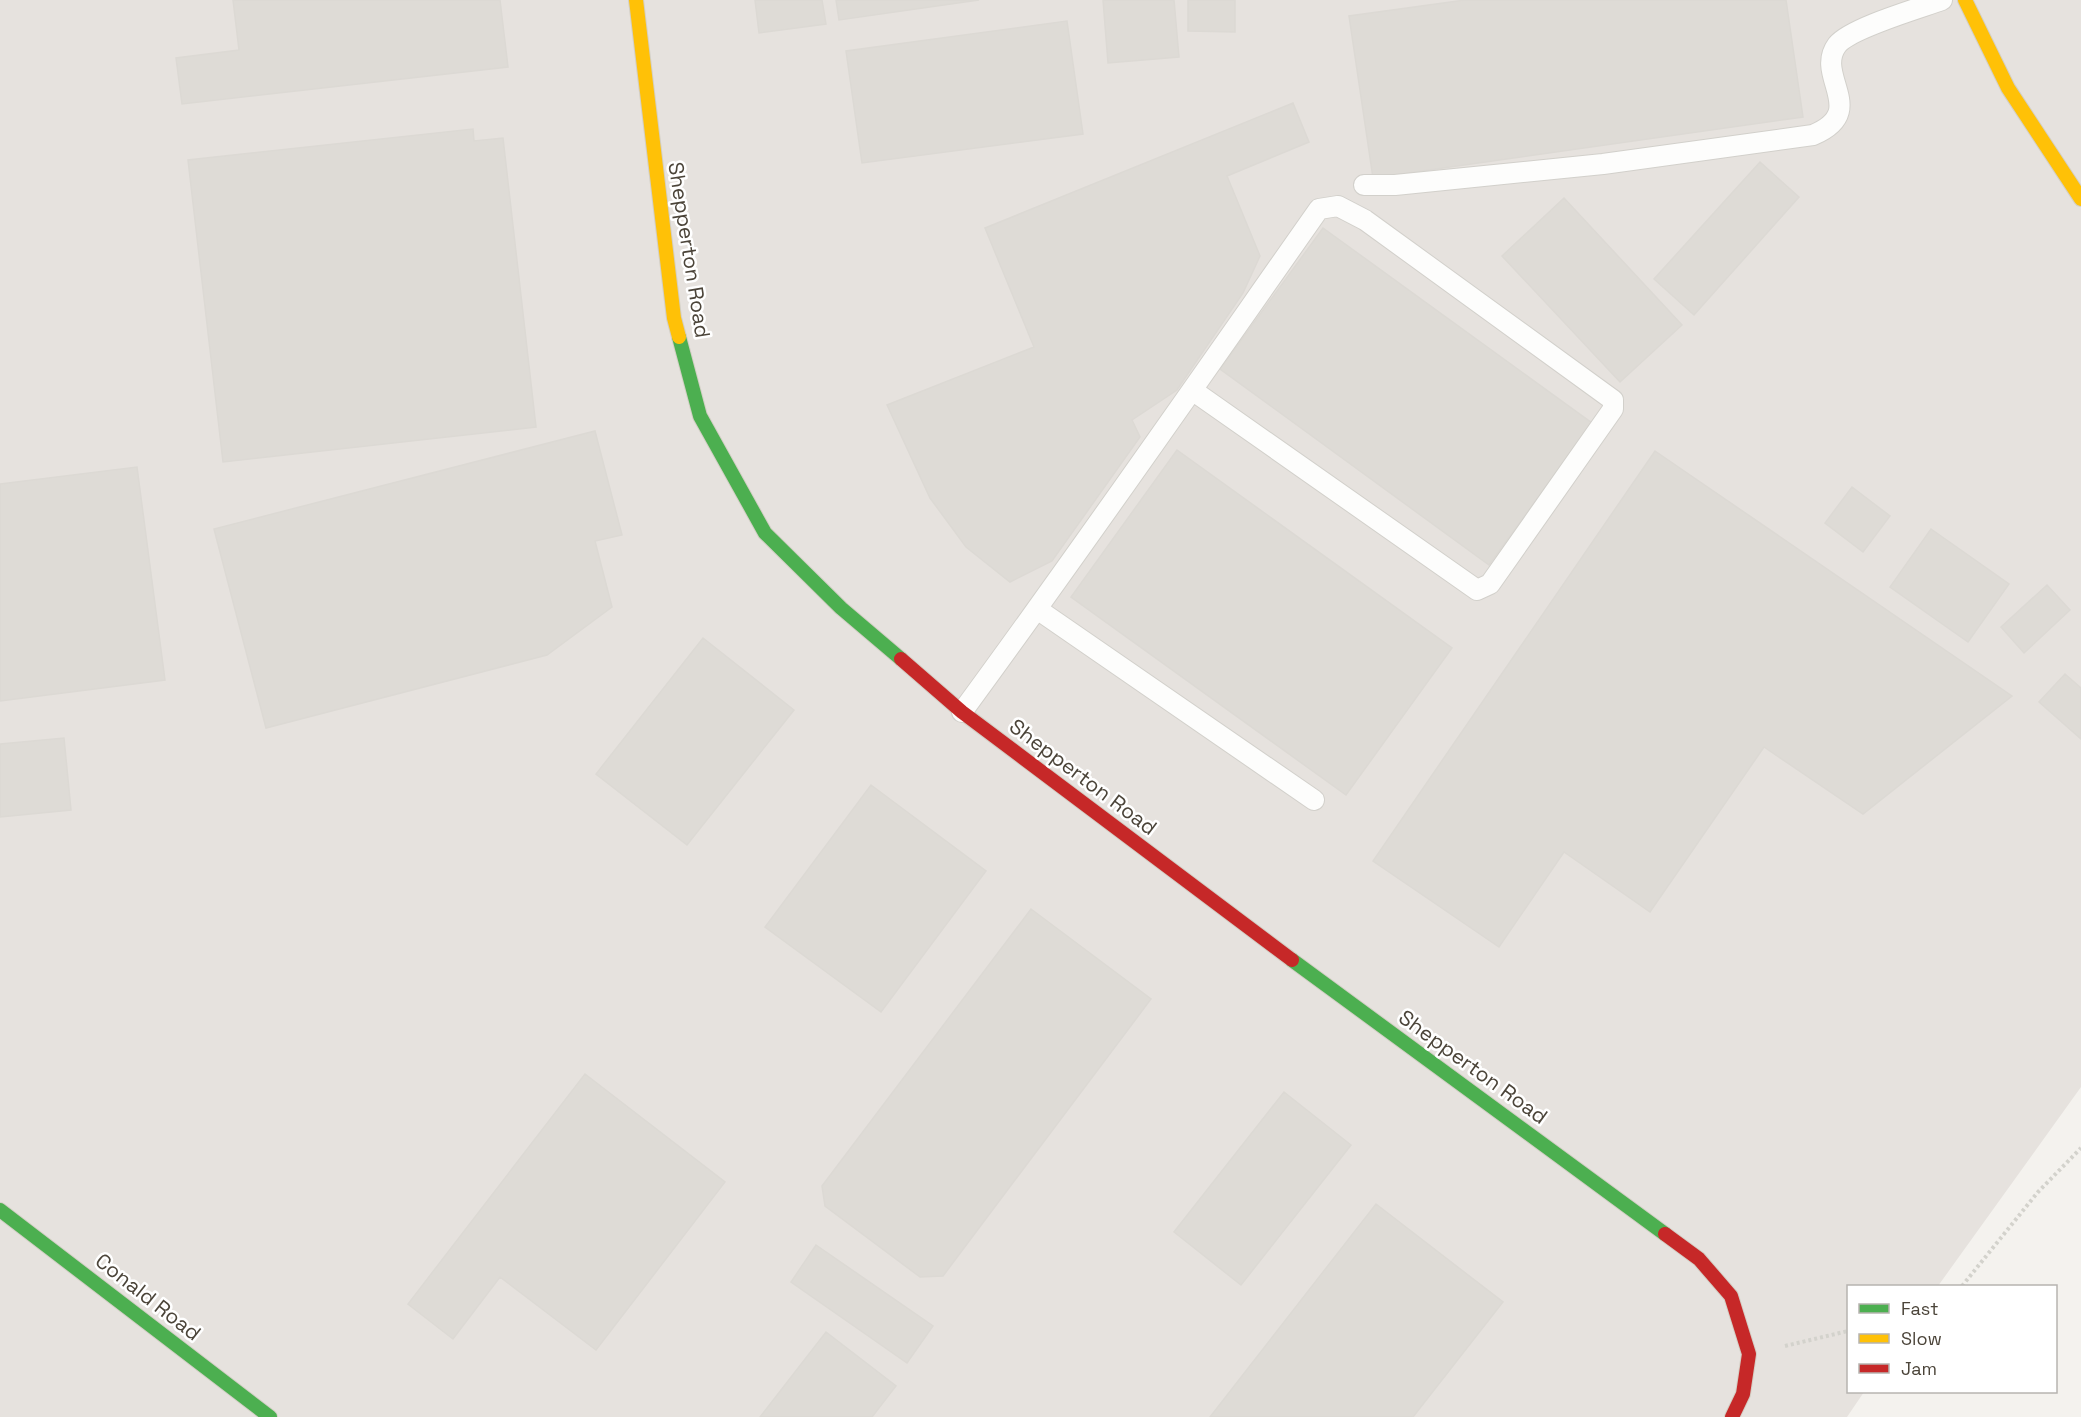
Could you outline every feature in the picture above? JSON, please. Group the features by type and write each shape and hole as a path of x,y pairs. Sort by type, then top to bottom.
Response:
{"street":[{"name":"Shepperton Road","path":"636,0 674,318 700,416 765,533 841,608 962,712 1343,998 1700,1259 1731,1296 1749,1354 1743,1394 1732,1417"},
{"path":"1965,0 2008,88 2081,199"},
{"name":"Conald Road","path":"0,1210 270,1417"}],"lane":[{"path":"1364,185 1395,185 1603,164 1813,135 1828,128 1838,117 1839,96 1831,58 1837,44 1864,28 1942,0"},
{"path":"962,712 1319,209 1338,206 1365,220 1613,400 1613,409 1490,584 1477,590 1192,390"},
{"path":"1037,609 1314,800"}],"path":[{"path":"1964,1285 2038,1192 2081,1148"},
{"path":"1749,1354 1847,1331"}],"shaded area":[{"path":"0,0 2081,0 2081,1087 1939,1285 1847,1285 1847,1393 1863,1393 1847,1417 0,1417"}],"building":[{"path":"233,0 500,0 508,67 182,104 176,58 239,50"},
{"path":"755,0 822,0 826,24 759,33"},
{"path":"836,0 979,0 839,20"},
{"path":"1103,0 1174,0 1179,57 1108,63"},
{"path":"1188,0 1235,0 1235,32 1188,31"},
{"path":"1465,0 1786,0 1803,117 1373,178 1349,16"},
{"path":"1067,21 1083,134 862,163 846,51"},
{"path":"1293,103 1309,142 1227,176 1260,256 1243,293 1177,390 1132,420 1140,437 1052,561 1010,582 966,547 930,498 887,405 1034,347 985,228"},
{"path":"473,129 474,141 503,138 536,427 223,462 188,160"},
{"path":"1760,162 1799,197 1694,315 1654,279"},
{"path":"1564,198 1682,325 1620,382 1502,256"},
{"path":"1323,228 1592,423 1489,565 1220,369"},
{"path":"595,431 622,535 595,541 612,607 547,655 266,728 214,529"},
{"path":"1177,450 1452,648 1346,795 1071,597"},
{"path":"1655,451 2012,696 1863,814 1764,747 1650,912 1564,852 1499,947 1373,861"},
{"path":"137,467 165,680 0,701 0,484"},
{"path":"1852,487 1890,516 1863,552 1825,523"},
{"path":"1931,529 2009,584 1968,642 1890,587"},
{"path":"2047,585 2070,610 2024,653 2001,627"},
{"path":"703,638 794,710 687,845 596,774"},
{"path":"2065,674 2081,688 2081,739 2039,702"},
{"path":"64,738 71,810 0,817 0,744"},
{"path":"871,785 986,871 881,1012 765,927"},
{"path":"1031,909 1151,999 943,1276 920,1277 825,1206 822,1186"},
{"path":"585,1074 725,1182 596,1350 500,1277 453,1339 408,1304"},
{"path":"1284,1092 1351,1145 1241,1285 1174,1232"},
{"path":"1376,1204 1503,1302 1413,1417 1210,1417"},
{"path":"816,1245 933,1326 907,1363 791,1282"},
{"path":"826,1332 896,1386 872,1417 760,1417"}],"traffic: fast":[{"path":"679,337 700,416 765,533 841,608 901,659"},
{"path":"1292,960 1665,1234"},
{"path":"0,1210 270,1417"}],"traffic: slow":[{"path":"636,0 674,318 679,337"},
{"path":"1965,0 2008,88 2081,199"}],"traffic: jam":[{"path":"901,659 962,712 1292,960"},
{"path":"1665,1234 1699,1259 1731,1296 1749,1354 1743,1394 1732,1417"}]}
